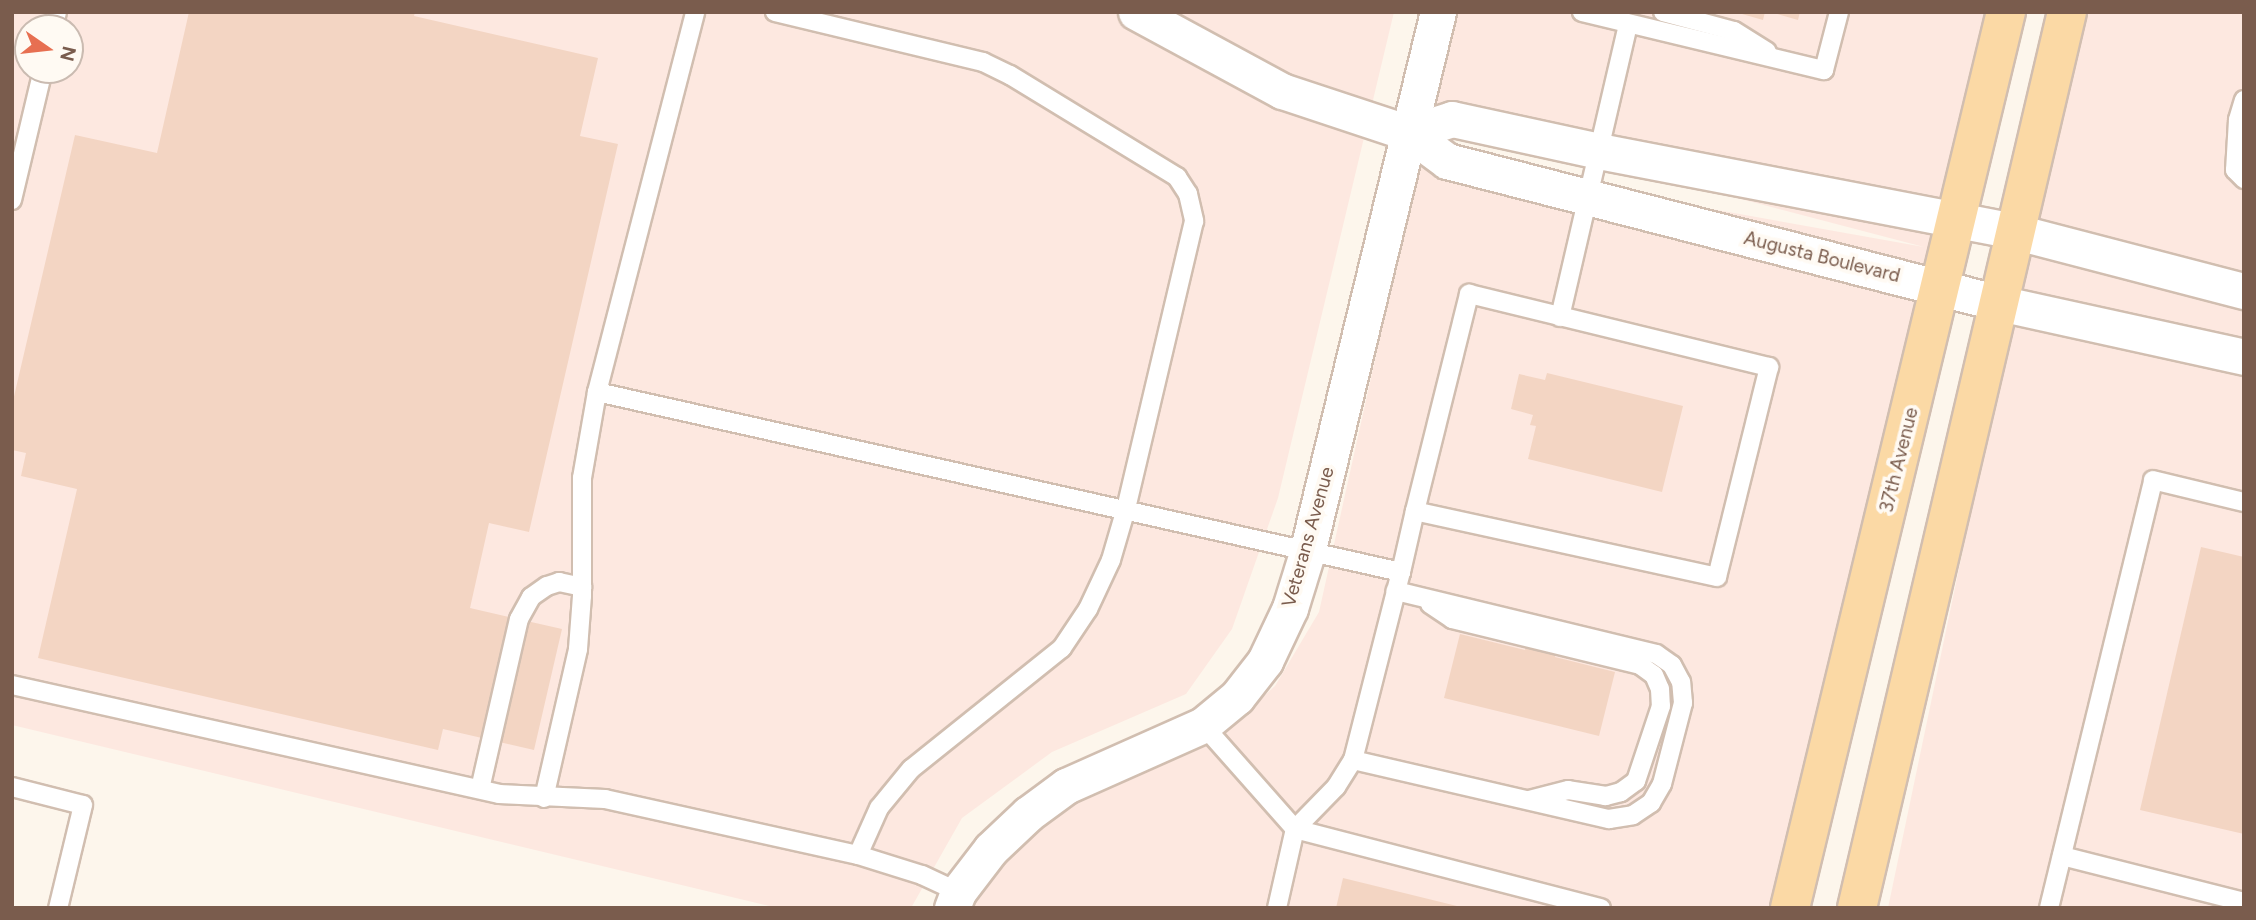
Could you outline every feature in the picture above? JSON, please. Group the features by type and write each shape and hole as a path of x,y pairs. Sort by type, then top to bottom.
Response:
{"main road":[{"name":"37th Avenue","path":"1790,908 2006,12"},
{"path":"1857,908 1999,303 2013,231 2067,12"}],"street":[{"name":"Augusta Boulevard","path":"1136,12 1282,91 1409,134 1447,161 1999,303 2244,357"},
{"name":"Veterans Avenue","path":"955,900 991,849 1028,814 1066,786 1203,725 1237,697 1265,661 1290,608 1307,553 1438,12"},
{"path":"1409,134 1452,119 1599,151 2013,231 2244,290"}],"lane":[{"path":"544,798 578,649 582,587 582,478 597,392 695,12"},
{"path":"775,12 983,62 1010,75 1177,177 1188,194 1194,221 1125,512 1111,560 1088,609 1062,648 911,769 879,808 858,855"},
{"path":"1582,12 1824,70 1839,12"},
{"path":"1663,12 1734,31 1777,59"},
{"path":"1560,317 1628,24"},
{"path":"12,200 40,84"},
{"path":"2244,100 2238,121 2235,170 2244,179"},
{"path":"1277,908 1295,829 1336,786 1353,760 1469,294 1769,368 1717,577 1415,511"},
{"path":"597,392 1401,572"},
{"path":"2049,908 2153,480 2244,502"},
{"path":"480,789 519,619 531,597 547,586 559,582 582,587"},
{"path":"1353,760 1609,819 1633,815 1651,803 1662,784 1683,703 1681,682 1672,665 1656,654 1396,591"},
{"path":"1420,597 1452,619 1640,665 1654,675 1660,689 1661,706 1636,782 1621,792 1606,796 1568,790 1526,801"},
{"path":"12,685 480,789 544,798 605,799 858,855 922,875 955,900"},
{"path":"1203,725 1295,829 1601,908"},
{"path":"12,787 83,805 58,908"},
{"path":"2062,856 2244,902"}],"shaded area":[{"path":"12,12 1394,12 1278,498 1232,629 1186,694 1052,752 962,818 911,908 778,908 12,725"},
{"path":"1449,12 1992,12 1775,908 966,908 1029,834 1100,781 1223,733 1275,686 1319,612 1420,157 1924,247 1424,116"},
{"path":"2083,12 2244,12 2244,908 1888,908 2033,215"}],"building":[{"path":"189,12 415,12 414,16 598,58 580,136 618,144 529,532 489,523 470,608 562,629 534,750 443,729 438,750 38,658 77,489 21,476 26,453 12,450 12,405 75,135 157,153"},
{"path":"1735,12 1765,12 1763,20"},
{"path":"1770,12 1800,12 1798,20"},
{"path":"1547,373 1683,406 1662,492 1528,459 1536,426 1530,425 1533,415 1511,409 1519,374 1545,380"},
{"path":"2201,547 2244,557 2244,834 2140,810"},
{"path":"1460,634 1525,650 1527,642 1557,650 1555,657 1615,672 1599,736 1444,698"},
{"path":"1343,878 1461,907 1461,908 1336,908"}]}
